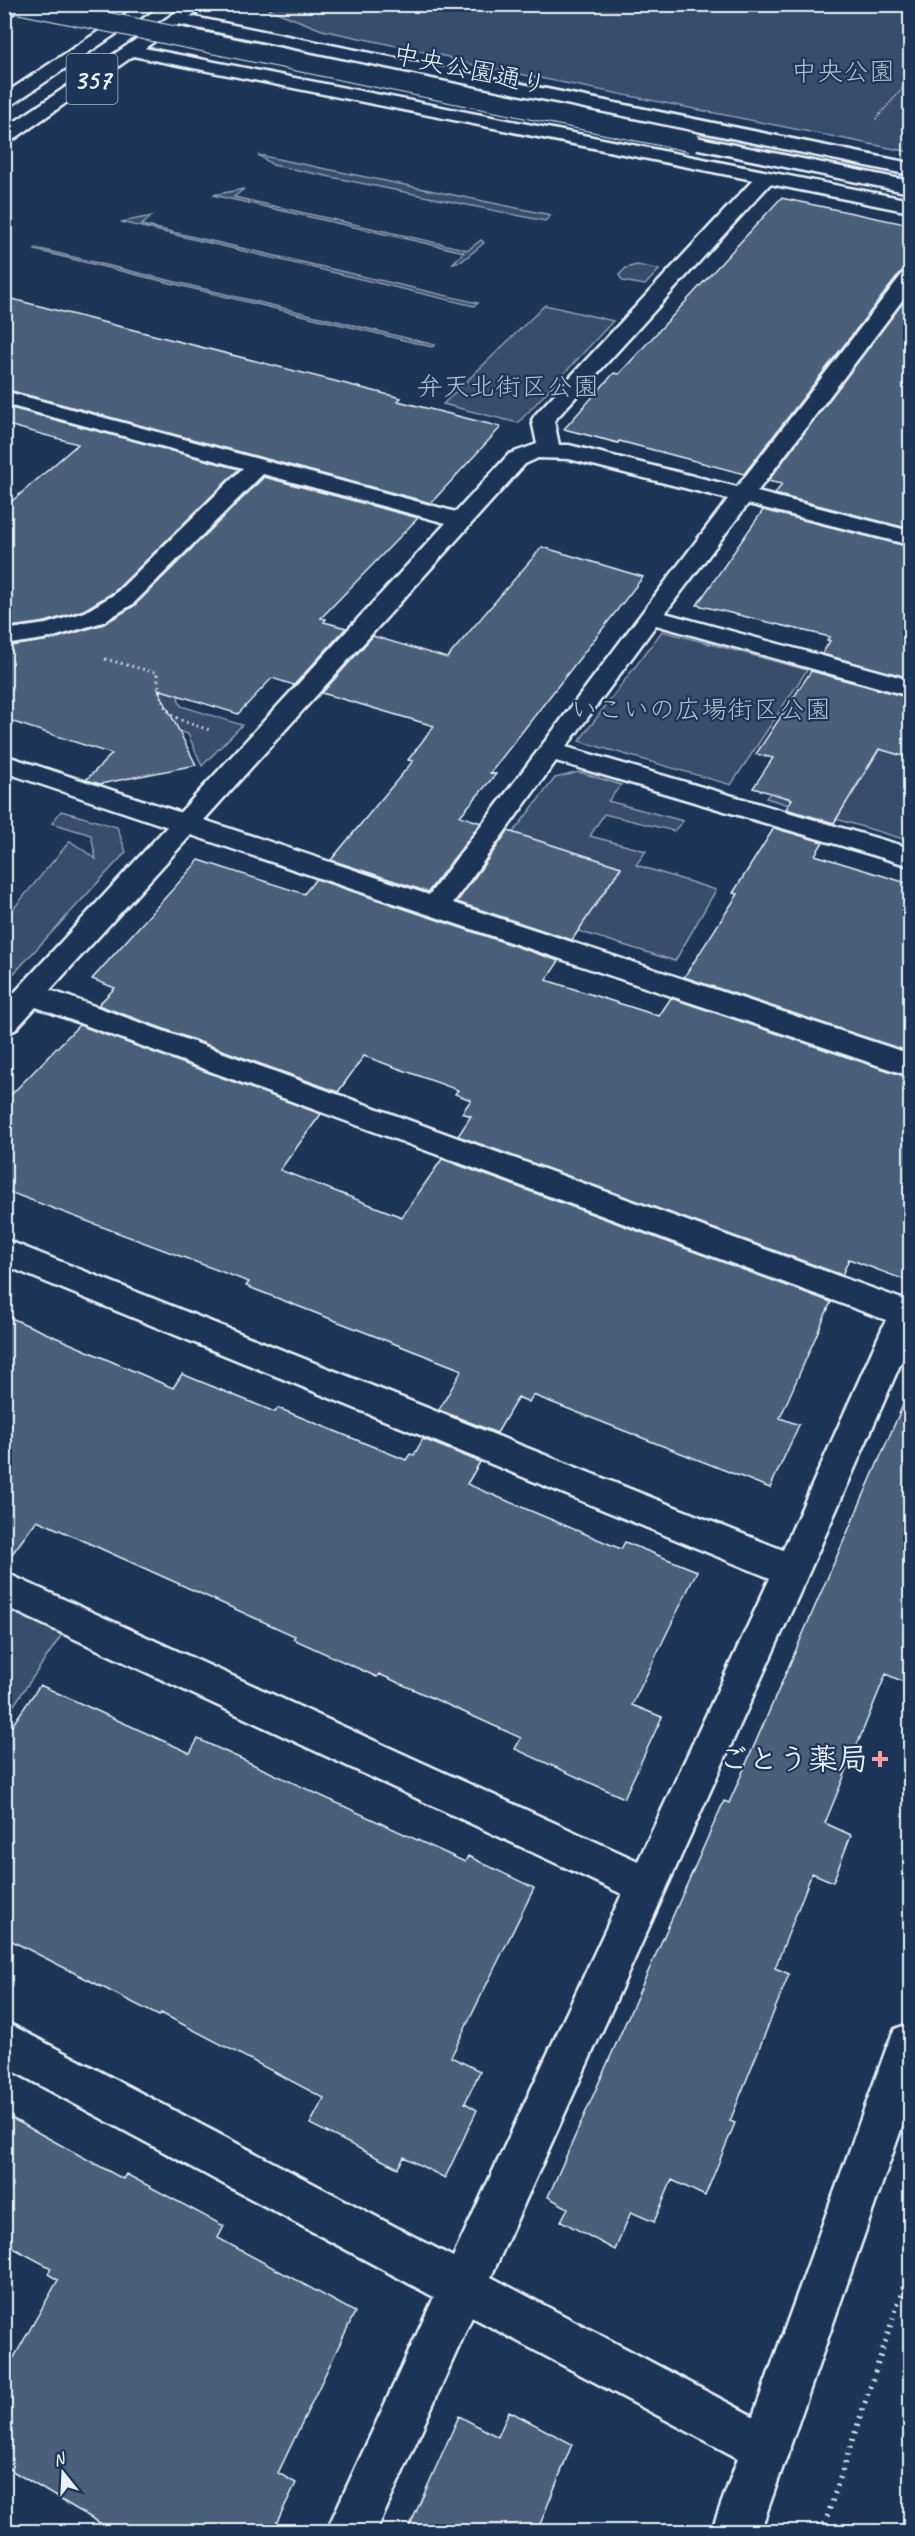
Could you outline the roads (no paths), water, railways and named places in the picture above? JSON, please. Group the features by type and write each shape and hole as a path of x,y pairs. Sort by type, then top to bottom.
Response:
{"main road":[{"path":"4,14 20,4"},
{"name":"中央公園通り","path":"20,4 910,187"},
{"name":"357","path":"4,102 153,4"},
{"name":"357","path":"4,138 200,4"},
{"path":"179,19 910,169"},
{"path":"134,51 910,206"},
{"path":"549,450 543,420 767,176"},
{"path":"435,907 650,616 910,277"},
{"path":"4,397 461,520"},
{"path":"4,1023 517,459 534,451 568,452 910,538"},
{"path":"4,638 50,631 94,617 124,600 259,465"},
{"path":"650,616 910,688"},
{"path":"550,751 910,857"},
{"path":"4,763 910,1065"},
{"path":"30,994 906,1314 792,1570 350,2532"},
{"path":"4,1251 792,1570"},
{"path":"4,1588 646,1885"},
{"path":"4,2042 766,2449"},
{"path":"735,2532 910,2043"}],"place":[{"name":"ごとう薬局","path":"880,1759"}],"park label":[{"name":"中央公園","path":"843,71"},
{"name":"弁天北街区公園","path":"508,386"},
{"name":"いこいの広場街区公園","path":"701,709"}]}
